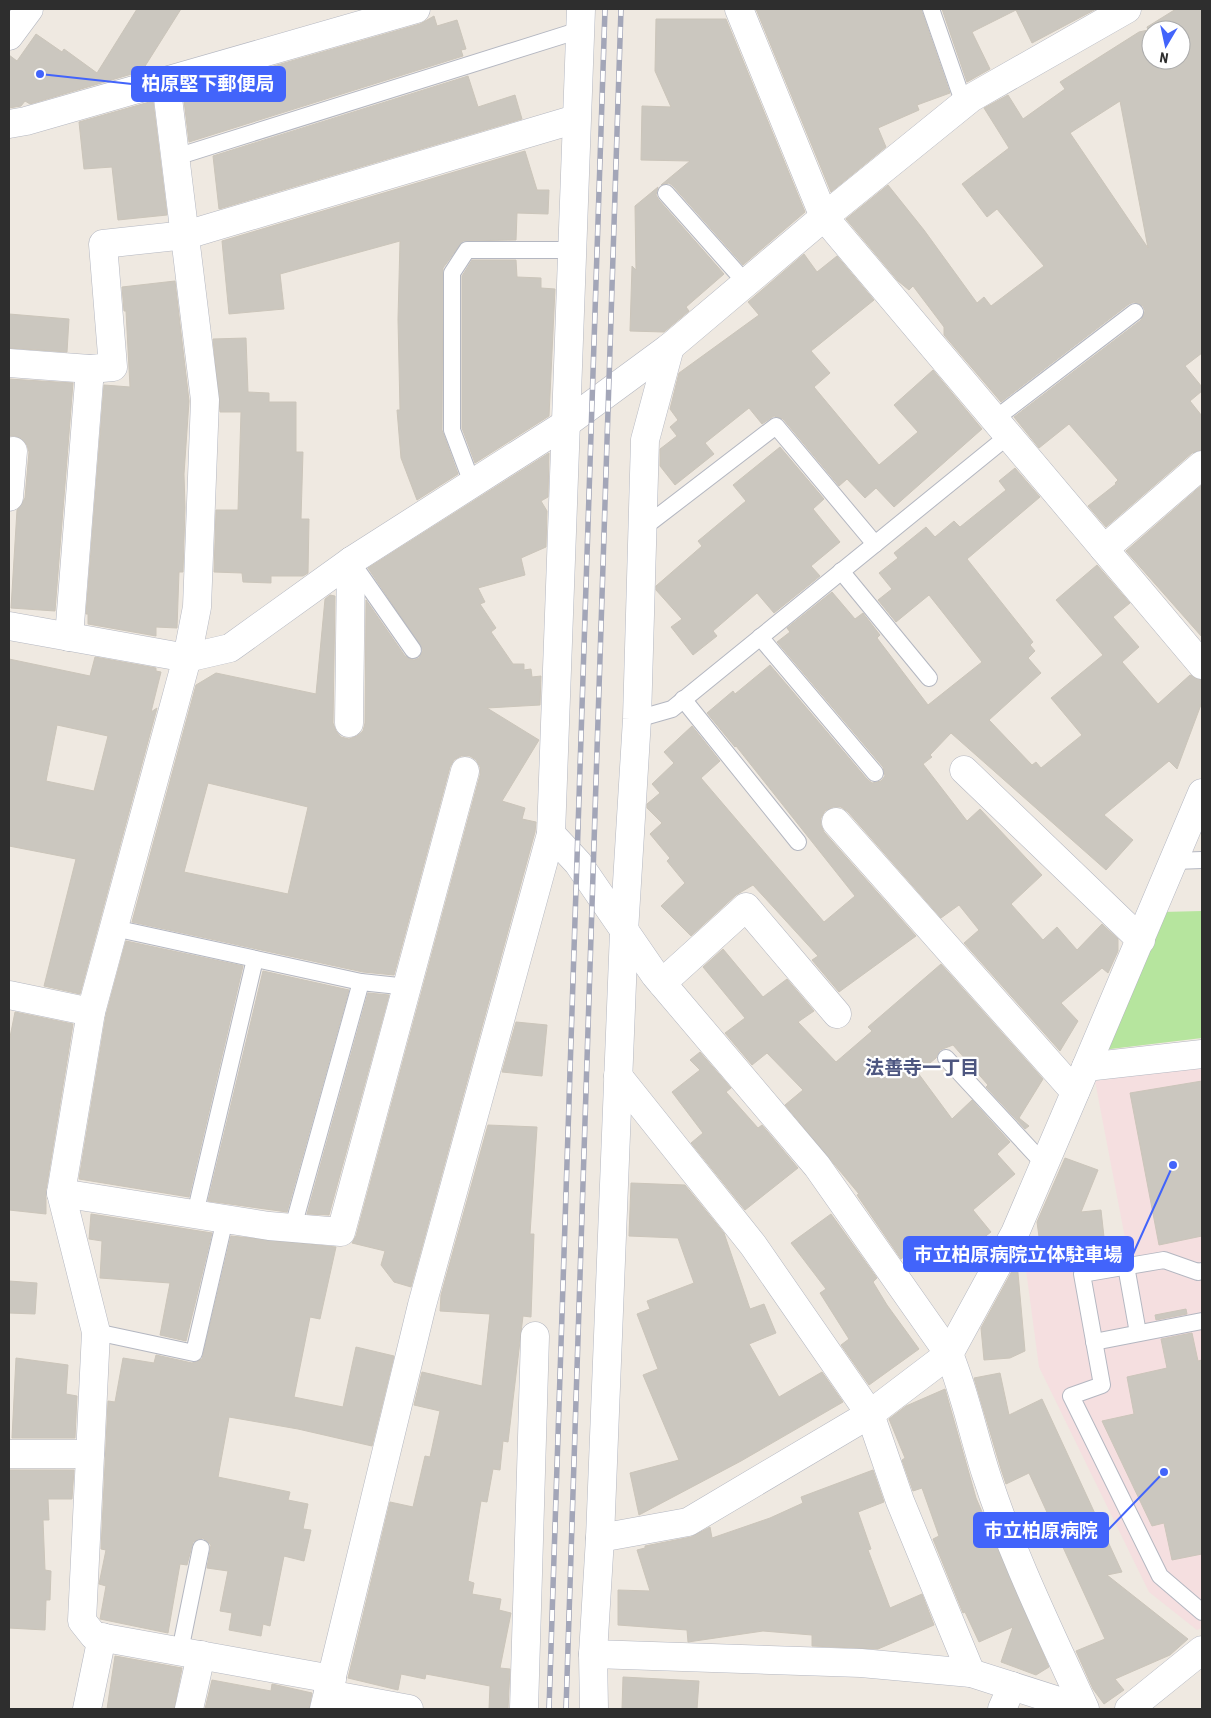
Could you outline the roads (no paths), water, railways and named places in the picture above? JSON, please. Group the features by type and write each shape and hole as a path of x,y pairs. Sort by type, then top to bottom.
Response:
{"street":[{"path":"9,36 29,9"},
{"path":"9,124 166,82 416,9"},
{"path":"739,9 824,217 1202,665"},
{"path":"9,626 187,658 230,648 351,561 564,425 670,347 824,217 964,104 1127,9"},
{"path":"328,1694 422,1305 551,834 564,425 581,19"},
{"path":"166,82 205,400 197,607 187,658 91,1012 61,1193 96,1332 82,1621 94,1636 191,1653 328,1694 409,1709"},
{"path":"9,363 90,369 113,367 103,244 186,235 576,119"},
{"path":"594,1709 593,1654 600,1538 624,932 637,719 645,440 670,347"},
{"path":"69,637 90,369"},
{"path":"9,497 13,451"},
{"path":"1104,549 1202,465"},
{"path":"349,723 351,561"},
{"path":"964,770 1141,940"},
{"path":"61,1193 225,1219 341,1232 465,771"},
{"path":"600,1538 688,1522 870,1414 949,1354 1015,1233 1202,793"},
{"path":"836,822 1075,1092"},
{"path":"551,834 578,863 624,932 662,983 817,1166 949,1354 963,1387 986,1474 1016,1554 1084,1709"},
{"path":"662,983 746,908 837,1014"},
{"path":"9,995 91,1012"},
{"path":"1086,1067 1202,1054"},
{"path":"618,1076 753,1245 870,1414 900,1501 971,1673"},
{"path":"524,1709 534,1336"},
{"path":"9,1454 90,1454"},
{"path":"87,1709 102,1637"},
{"path":"1129,1709 1202,1650"},
{"path":"189,1709 191,1653"},
{"path":"593,1654 861,1663 971,1673 1007,1698 1084,1709"}],"lane":[{"path":"931,9 964,104"},
{"path":"176,157 581,19"},
{"path":"666,193 746,283"},
{"path":"472,483 452,430 452,273 467,250 571,250"},
{"path":"637,719 672,709 842,571 875,544 1002,428 1135,312"},
{"path":"643,528 776,426 875,544"},
{"path":"351,561 413,650"},
{"path":"842,571 929,678"},
{"path":"760,637 875,773"},
{"path":"683,700 798,842"},
{"path":"1174,861 1202,860"},
{"path":"114,928 361,982 408,987"},
{"path":"195,1214 255,959"},
{"path":"293,1227 361,982"},
{"path":"946,1058 1045,1165"},
{"path":"96,1332 194,1353 225,1219"},
{"path":"1202,1271 1198,1272 1164,1260 1082,1274 1102,1385 1071,1396 1160,1576 1202,1612"},
{"path":"1126,1266 1138,1333"},
{"path":"1094,1342 1202,1321"},
{"path":"191,1653 201,1548"}],"railway":[{"path":"549,1709 605,9"},
{"path":"566,1709 621,9"}],"place":[{"name":"柏原堅下郵便局","path":"40,74"},
{"name":"市立柏原病院立体駐車場","path":"1173,1165"},
{"name":"市立柏原病院","path":"1164,1472"}],"district":[{"name":"法善寺一丁目","path":"922,1067"}]}
